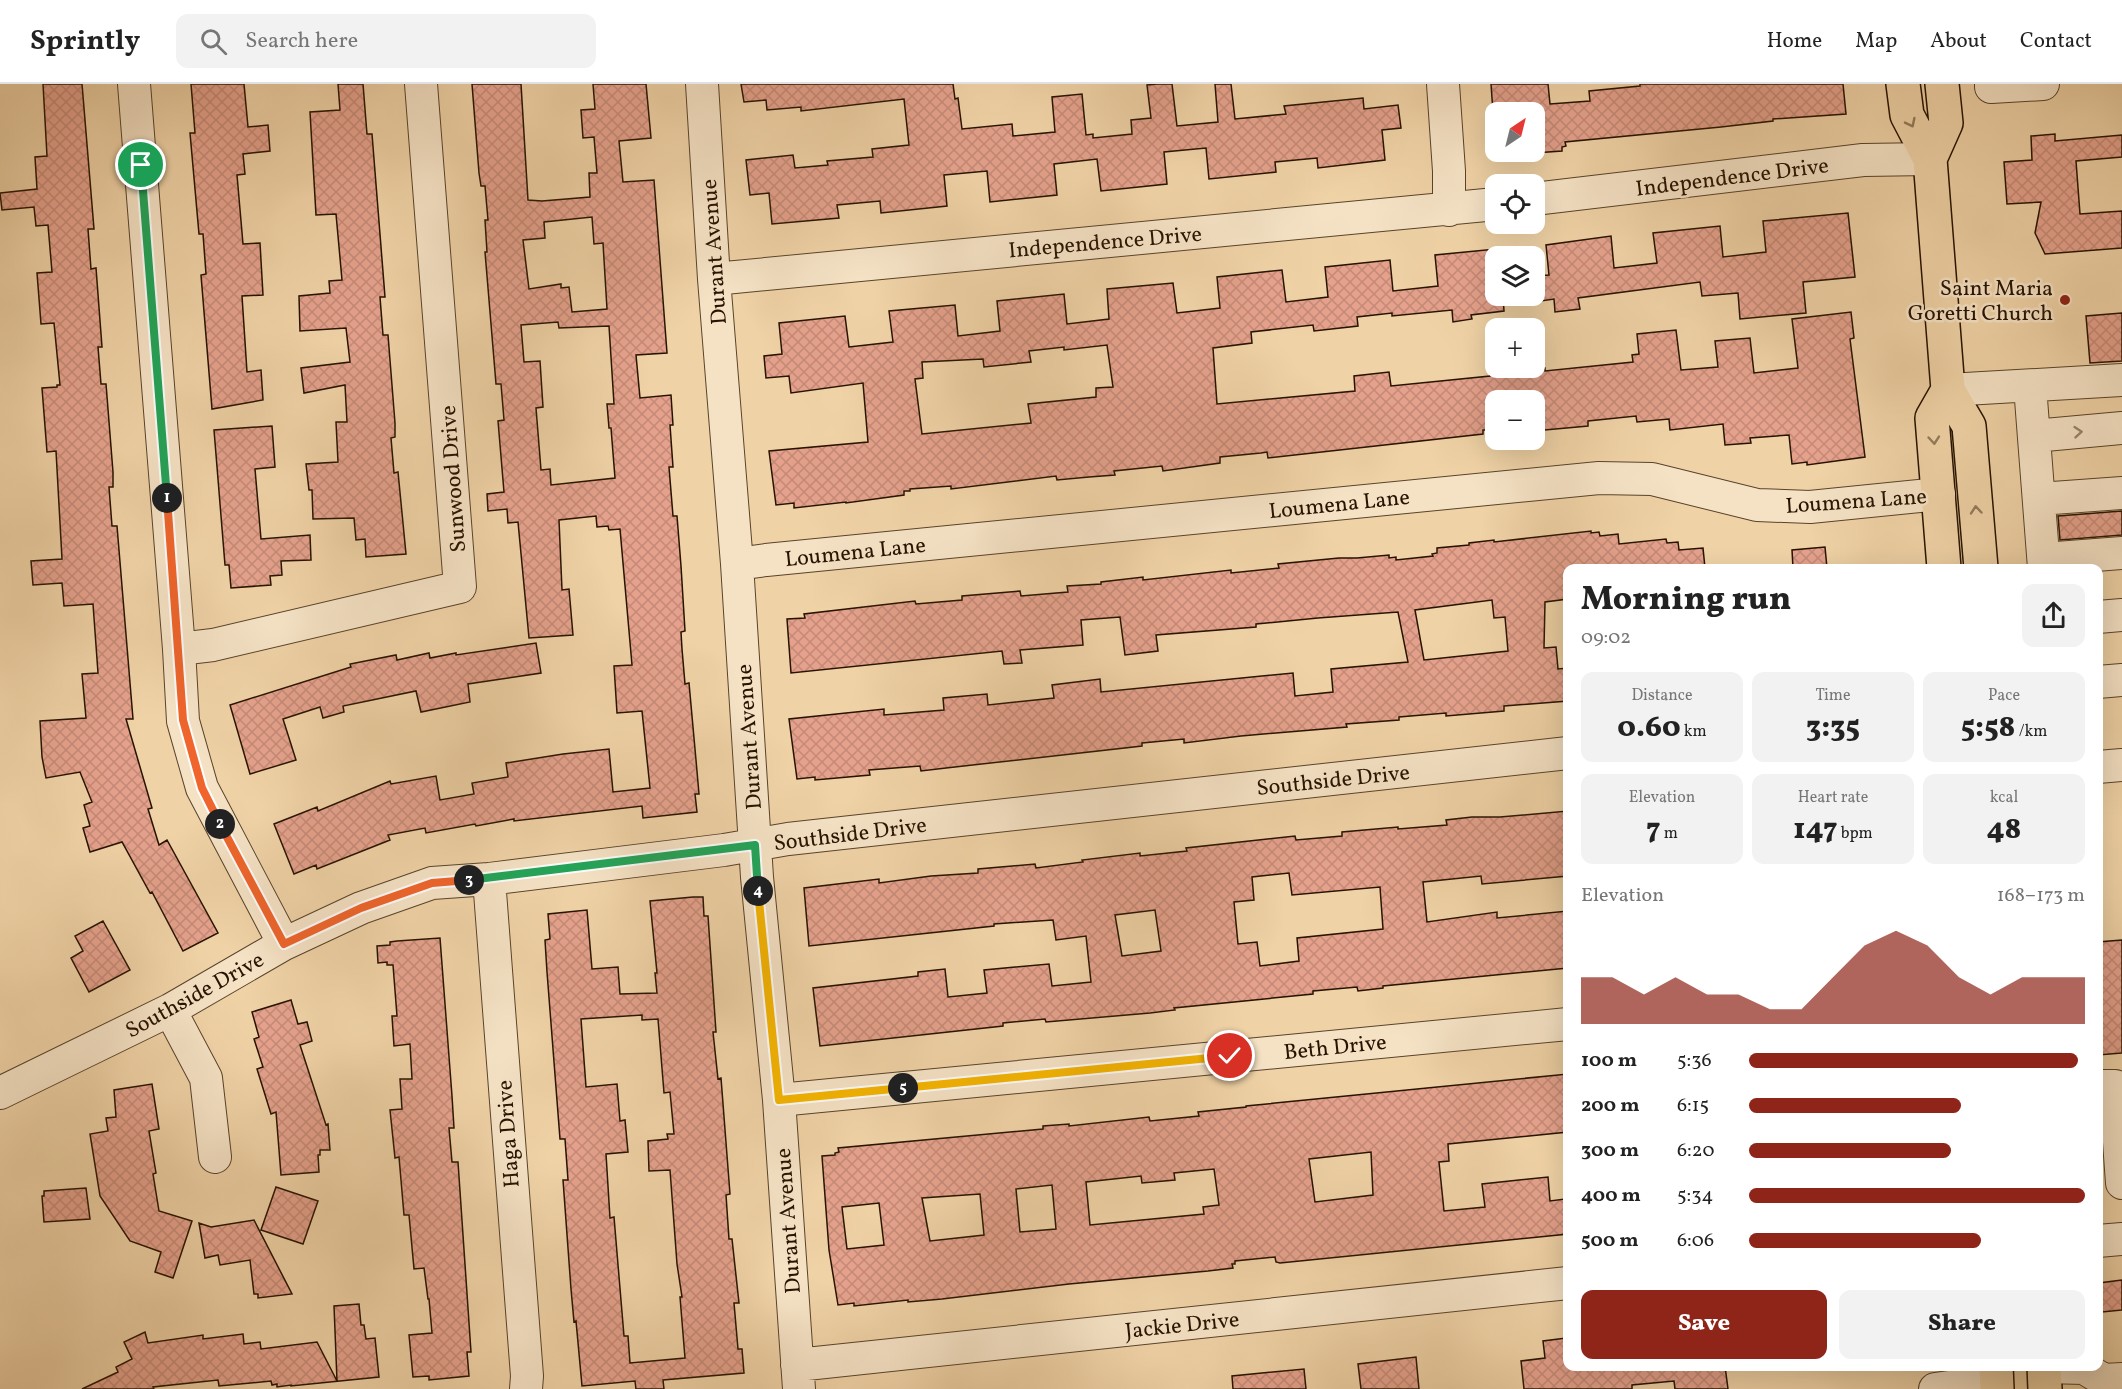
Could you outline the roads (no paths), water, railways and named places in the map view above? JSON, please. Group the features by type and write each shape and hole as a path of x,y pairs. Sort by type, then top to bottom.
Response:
{"main road":[{"path":"1903,84 1907,115 1930,159 1948,390 1969,426 1981,564"},
{"path":"1930,159 1946,123 1942,84"},
{"path":"1944,564 1932,418 1948,390"},
{"path":"2044,1371 2045,1389"}],"street":[{"path":"134,84 183,720 202,788 284,944"},
{"name":"Sunwood Drive","path":"179,649 213,645 460,587 421,84"},
{"name":"Durant Avenue","path":"702,84 755,845 779,1100 798,1377"},
{"path":"1443,84 1449,171 1449,210"},
{"path":"1991,84 1991,87 2043,84"},
{"name":"Independence Drive","path":"1545,199 1863,160 1930,159"},
{"name":"Independence Drive","path":"714,279 1485,205"},
{"path":"1948,390 2122,381"},
{"path":"2030,386 2044,564 2122,553"},
{"path":"2034,436 2122,428"},
{"name":"Loumena Lane","path":"737,564 1599,478 1652,479 1757,505 1810,507 1939,494"},
{"path":"2039,499 2122,493"},
{"path":"2103,617 2122,615"},
{"path":"2103,682 2122,680"},
{"name":"Southside Drive","path":"0,1093 170,1010 284,944 361,908 432,883 489,879 755,845 800,837 1563,754"},
{"path":"2103,767 2122,765"},
{"name":"Haga Drive","path":"489,879 527,1376 526,1389"},
{"path":"170,1010 206,1078 215,1157"},
{"name":"Beth Drive","path":"779,1100 1563,1024"},
{"path":"2112,1085 2122,1183"},
{"path":"2103,1241 2122,1239"},
{"name":"Jackie Drive","path":"798,1377 1563,1284"},
{"path":"2089,1371 2111,1383"},
{"path":"1935,1389 1996,1378"}],"place":[{"name":"Saint Maria Goretti Church","path":"2065,300"}]}
